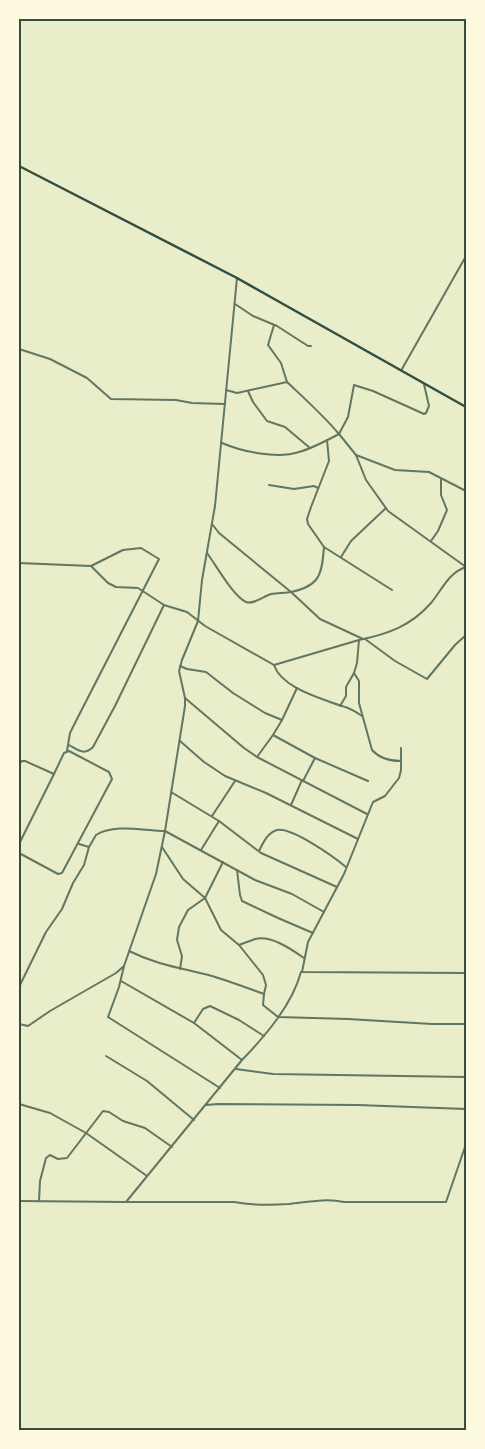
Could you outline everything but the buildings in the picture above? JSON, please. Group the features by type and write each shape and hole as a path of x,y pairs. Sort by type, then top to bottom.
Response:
{"main road":[{"path":"19,166 237,278 402,369 466,407"}],"street":[{"path":"402,369 466,256"},
{"path":"220,1088 108,1017 152,889 165,831 186,698 180,676 180,666 198,621 212,524 237,278"},
{"path":"235,304 253,316 274,324 311,346"},
{"path":"274,324 268,345 280,363 287,382 304,400 319,411 356,455 366,480 386,508 405,524 466,567 452,575 431,603 408,624 274,665"},
{"path":"19,350 50,359 87,378 111,398 225,404"},
{"path":"221,442 252,453 297,453 338,434 348,417 354,385 373,391 424,414 429,406 423,381"},
{"path":"226,390 237,393 287,382"},
{"path":"248,391 256,408 268,421 285,427 310,448"},
{"path":"327,440 329,462 307,519 308,524 324,547 392,590"},
{"path":"356,455 395,470 424,471 465,491 466,487"},
{"path":"431,541 438,531 446,510 441,495 441,479"},
{"path":"269,485 294,489 314,486 318,488"},
{"path":"341,557 351,541 386,508"},
{"path":"212,524 219,533 291,592 320,619 364,639 395,661 426,679 466,635"},
{"path":"207,553 217,565 224,578 245,601 252,602 272,594 291,592 312,584 318,578 324,547"},
{"path":"19,563 91,566 123,550 141,548 158,559 70,733 67,751 64,753 19,844"},
{"path":"91,566 108,583 116,587 131,587 142,590 164,605 188,612 198,621 274,665 276,671 297,688 340,706 347,707 362,716"},
{"path":"69,745 85,752 93,747 164,605"},
{"path":"340,706 346,696 346,687 357,663 359,640"},
{"path":"180,666 206,672 232,693 260,710 282,720"},
{"path":"354,673 359,681 359,703 373,752 386,759 401,761"},
{"path":"257,757 282,720 297,688"},
{"path":"186,698 257,757 367,814"},
{"path":"273,735 315,758 368,781"},
{"path":"180,741 213,769 358,839"},
{"path":"126,1202 278,1017 296,986 302,972 308,942 347,867 374,800 385,796 399,778 401,748"},
{"path":"19,853 61,874 79,844 112,777 109,772 67,751"},
{"path":"291,806 315,758"},
{"path":"19,764 22,761 26,761 54,774"},
{"path":"212,816 235,781"},
{"path":"171,792 212,816 259,851 337,888"},
{"path":"200,850 219,821"},
{"path":"19,987 46,932 62,909 73,883 84,865 89,846 96,835 103,832 136,828 165,831 255,880 297,897 324,912"},
{"path":"259,851 269,835 275,831 285,831 318,847 347,867"},
{"path":"79,844 89,846"},
{"path":"162,846 183,879 204,898 221,930 239,946 263,976 266,985 264,1007 278,1017 466,1024"},
{"path":"180,970 182,956 177,940 179,927 188,910 204,898 223,862"},
{"path":"237,870 240,895 245,903 313,933"},
{"path":"239,946 256,939 263,939 284,946 304,958"},
{"path":"130,951 180,970 220,978 264,994"},
{"path":"19,1024 28,1026 116,973 124,966"},
{"path":"302,972 466,973"},
{"path":"121,981 194,1024 242,1060"},
{"path":"194,1024 204,1009 210,1006 264,1036"},
{"path":"106,1056 147,1081 194,1120"},
{"path":"236,1068 273,1074 466,1077"},
{"path":"19,1104 50,1113 86,1133 147,1176"},
{"path":"206,1105 358,1105 466,1109"},
{"path":"39,1202 40,1181 46,1158 50,1155 58,1159 67,1158 105,1110 123,1120 145,1128 172,1147"},
{"path":"19,1201 286,1204 330,1199 344,1202 446,1202 466,1144"}]}
